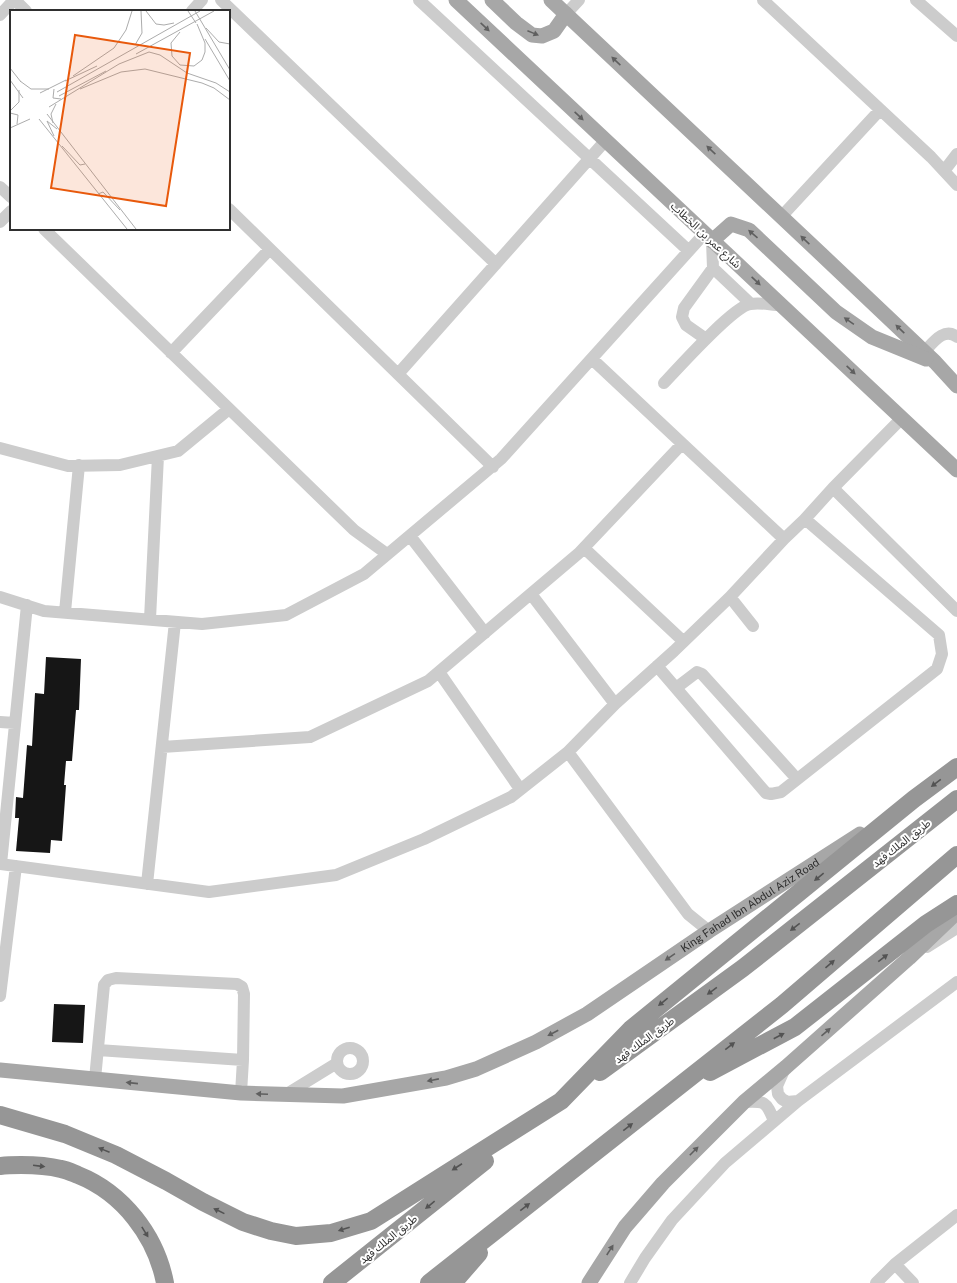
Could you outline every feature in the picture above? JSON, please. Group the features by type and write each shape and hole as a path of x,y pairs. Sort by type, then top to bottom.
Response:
{"highway":[{"path":"0,1115 65,1134 116,1155 243,1222 271,1232 296,1236 331,1233 371,1221 561,1101 631,1028 914,799 957,767"},
{"name":"طريق الملك فهد","path":"332,1283 561,1101 743,968 957,798"},
{"path":"429,1283 782,1005 957,854"},
{"path":"670,1093 795,1027 926,924 957,904"},
{"path":"0,1166 30,1165 62,1169 87,1179 108,1192 129,1210 146,1232 156,1254 165,1283"},
{"path":"454,1283 504,1224"}],"main road":[{"name":"شارع عمر بن الخطاب","path":"456,0 957,470"},
{"path":"492,0 516,23 532,35 542,36 554,31 566,14"},
{"path":"551,0 929,357 957,386"},
{"path":"709,237 731,224 749,230 836,312 872,337 929,357"},
{"name":"King Fahad Ibn Abdul Aziz Road","path":"0,1070 241,1093 285,1095 343,1096 446,1078 490,1063 536,1042 587,1014 709,931 914,799"},
{"path":"589,1283 625,1227 663,1183 744,1102 786,1067 909,958 957,912"}],"street":[{"path":"0,15 15,0 25,10"},
{"path":"193,10 202,0"},
{"path":"221,0 496,264"},
{"path":"419,0 689,251"},
{"path":"566,14 579,0"},
{"path":"762,0 930,157 957,185"},
{"path":"917,0 957,36"},
{"path":"781,217 880,110"},
{"path":"398,374 606,140"},
{"path":"944,171 957,154"},
{"path":"0,186 10,196"},
{"path":"230,210 493,467"},
{"path":"0,222 10,212"},
{"path":"45,230 354,530 387,554"},
{"path":"0,597 44,611 202,624 286,615 364,574 502,459 689,251 709,237 713,268 751,304"},
{"path":"171,353 270,249"},
{"path":"706,339 686,324 682,317 684,308 713,268"},
{"path":"664,383 706,339 737,310 751,304 781,305"},
{"path":"929,357 939,337 948,333 957,337"},
{"path":"592,359 784,539"},
{"path":"0,448 68,466 120,465 178,451 229,409"},
{"path":"27,605 1,864 209,892 336,874 424,840 511,797 568,752 614,704 657,666 730,597 784,539 805,520 833,488 902,418"},
{"path":"162,747 310,737 428,681 584,548 682,444"},
{"path":"150,620 158,456"},
{"path":"65,612 79,465"},
{"path":"833,488 957,611"},
{"path":"657,666 766,793 771,794 781,792 936,669 942,654 939,635 805,520"},
{"path":"410,536 485,633"},
{"path":"584,548 683,641"},
{"path":"531,594 614,704"},
{"path":"730,597 753,626"},
{"path":"147,884 174,622"},
{"path":"438,672 520,789"},
{"path":"676,688 696,672 702,674 797,779"},
{"path":"0,722 15,723"},
{"path":"568,752 688,914 709,931"},
{"path":"0,996 16,866"},
{"path":"909,958 957,928"},
{"path":"95,1079 104,985 108,980 116,978 237,984 242,987 244,994 241,1093"},
{"path":"630,1283 644,1258 672,1220 725,1163 798,1101 957,982"},
{"path":"98,1050 243,1060"},
{"path":"285,1095 337,1063"},
{"path":"786,1067 777,1086 778,1094 787,1102 798,1101"},
{"path":"744,1102 758,1101 766,1104 774,1121"},
{"path":"876,1283 895,1264 957,1215"},
{"path":"895,1264 912,1283"}],"building":[{"path":"46,657 81,659 79,710 76,710 72,761 66,761 62,841 51,840 50,853 16,851 19,818 15,818 16,797 23,798 27,745 32,746 35,693 44,694"},
{"path":"54,1004 85,1005 83,1043 52,1042"}]}
